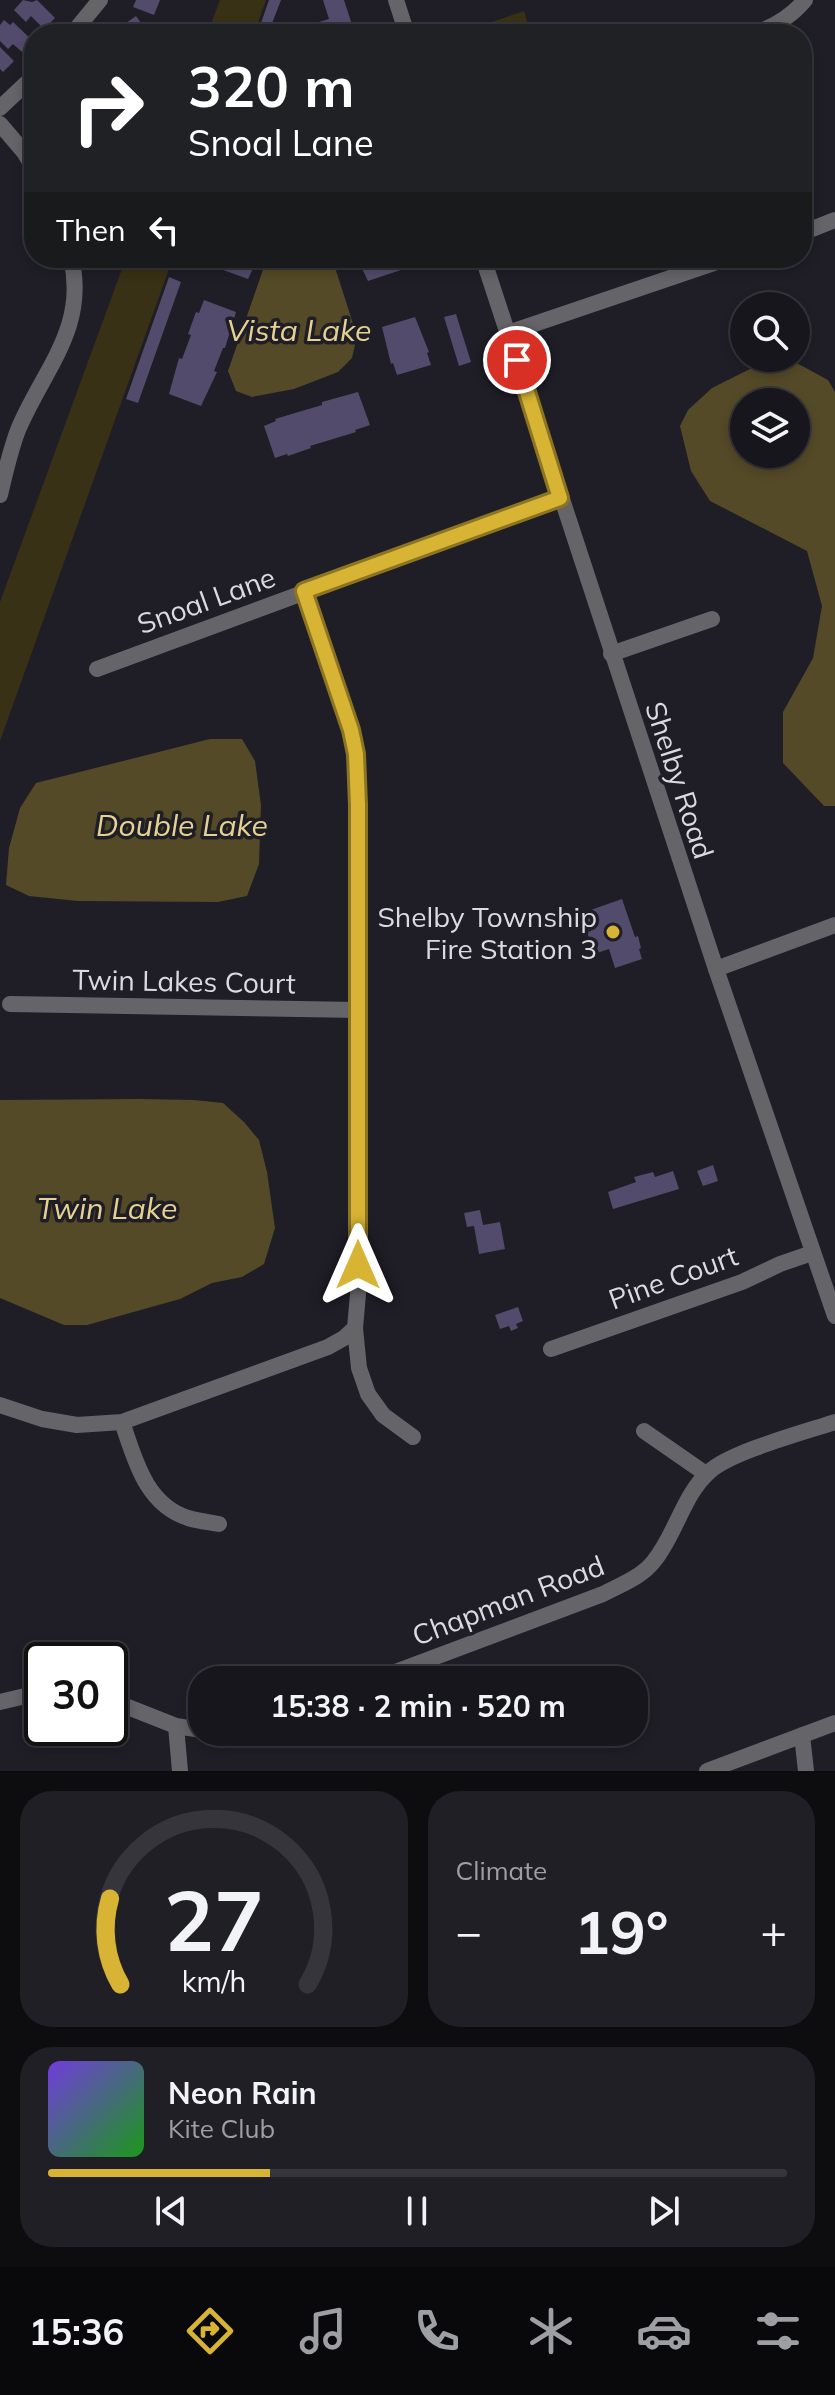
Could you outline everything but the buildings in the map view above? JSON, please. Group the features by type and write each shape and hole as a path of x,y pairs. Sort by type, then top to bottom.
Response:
{"street":[{"path":"80,24 100,0"},
{"path":"396,0 404,24"},
{"path":"776,24 789,17 805,0"},
{"path":"0,108 24,85"},
{"path":"0,124 24,152"},
{"path":"812,229 835,220"},
{"path":"0,495 19,429 57,357 72,318 74,268"},
{"name":"Shelby Road","path":"486,268 611,654 835,1316"},
{"path":"508,333 700,268"},
{"name":"Snoal Lane","path":"97,669 560,498"},
{"path":"304,591 351,730 356,754 358,1294 355,1328 359,1368 368,1394 383,1415 413,1437"},
{"path":"611,654 712,619"},
{"path":"716,969 835,925"},
{"name":"Twin Lakes Court","path":"10,1004 358,1010"},
{"name":"Pine Court","path":"551,1349 742,1282 812,1253"},
{"path":"0,1405 42,1419 77,1425 122,1422 328,1347 355,1328"},
{"path":"122,1422 139,1473 153,1494 185,1517 219,1524"},
{"path":"644,1431 706,1474 740,1455 835,1422"},
{"name":"Chapman Road","path":"411,1666 603,1594 633,1578 654,1562 706,1474"},
{"path":"0,1702 24,1696"},
{"path":"128,1707 188,1728"},
{"path":"707,1771 835,1723"},
{"path":"176,1726 180,1771"},
{"path":"802,1735 806,1771"}],"shaded area":[{"path":"220,0 266,0 258,24 211,24"},
{"path":"524,11 528,24 486,24"},
{"path":"122,268 169,268 0,741 0,602"}],"water":[{"name":"Vista Lake","path":"264,268 335,268 357,336 352,358 338,372 294,389 252,397 236,391 228,371"},
{"path":"810,370 828,380 835,392 835,806 824,806 783,763 783,712 813,658 822,606 807,551 710,501 691,471 680,426 688,410 712,388 744,372"},
{"name":"Double Lake","path":"210,739 242,739 255,761 261,805 259,864 247,896 218,902 78,901 29,896 6,885 9,848 20,808 36,783"},
{"name":"Twin Lake","path":"141,1099 223,1103 259,1140 275,1228 264,1264 242,1277 212,1283 180,1299 87,1325 64,1325 0,1298 0,1100"}],"place":[{"name":"Shelby Township Fire Station 3","path":"613,932"}],"route":[{"path":"358,1265 356,754 351,730 304,591 560,498 517,360"}]}
